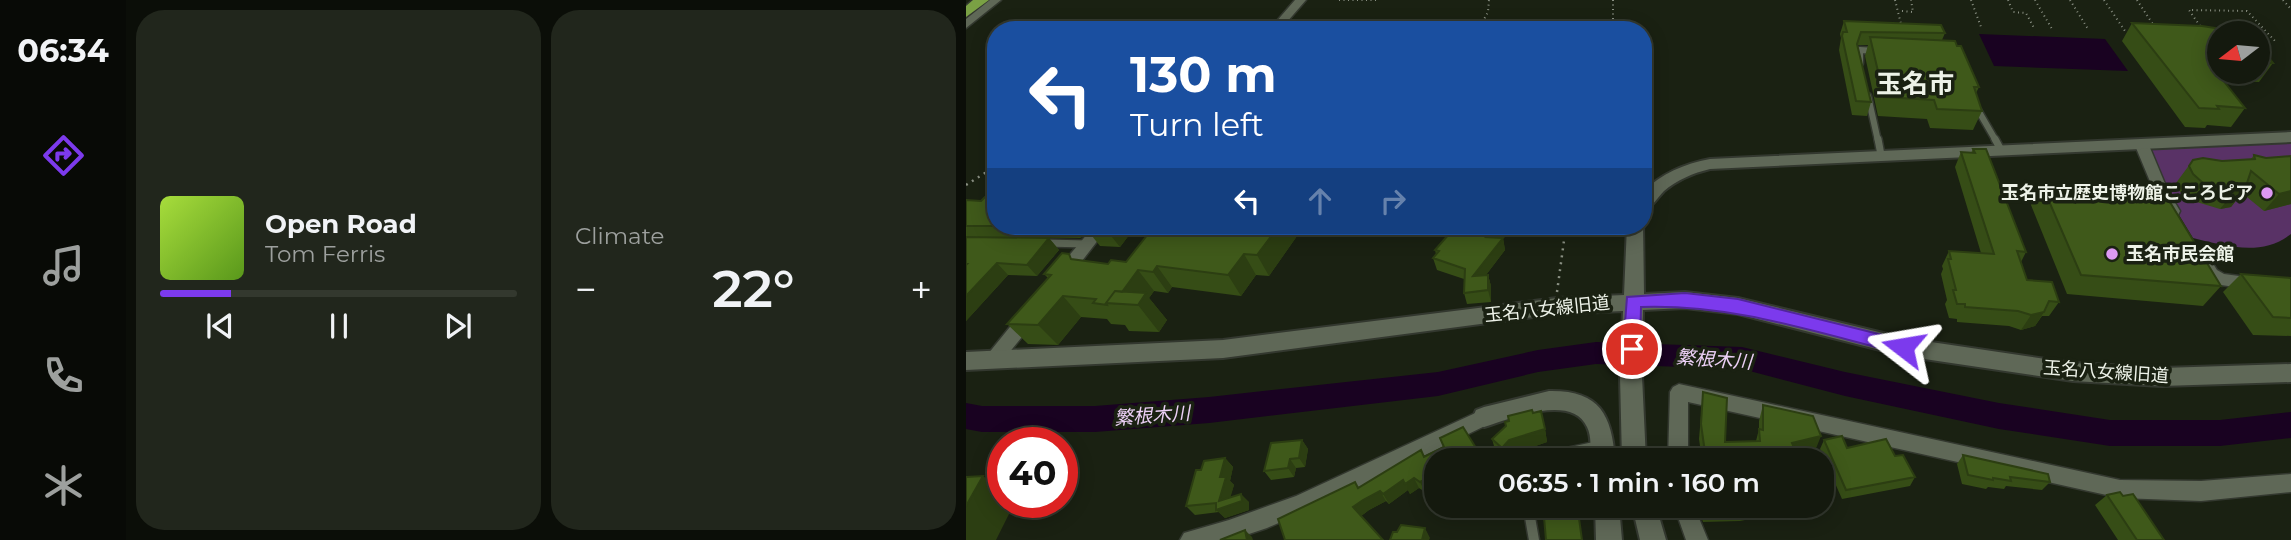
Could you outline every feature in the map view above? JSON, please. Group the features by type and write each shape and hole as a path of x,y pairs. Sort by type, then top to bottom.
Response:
{"highway":[{"path":"966,13 982,0"}],"street":[{"path":"966,25 996,0"},
{"path":"1282,21 1301,0"},
{"path":"1652,193 1659,185 1696,166 1744,161 2291,137"},
{"path":"2141,143 2161,191 2182,227"},
{"path":"1053,286 1094,235"},
{"path":"1633,448 1630,376 1636,235"},
{"path":"2197,250 2211,274 2220,280 2291,289"},
{"name":"玉名八女線旧道","path":"966,361 1223,349 1557,306 1633,311 1685,300 1738,306 1903,347 2073,372 2162,377 2291,373"},
{"path":"995,359 1037,307"},
{"path":"1678,448 1679,392 2120,489 2201,491 2291,483"},
{"path":"1191,540 1225,533 1303,503 1430,440 1484,417 1544,401 1570,399 1581,402 1600,426 1602,448"},
{"path":"1608,518 1609,540"},
{"path":"1647,518 1653,540"},
{"path":"1689,518 1697,540"}],"lane":[{"path":"1861,68 1860,50 1887,51"},
{"path":"1867,93 1881,155"},
{"path":"1978,110 2001,150"},
{"path":"1033,243 1087,244"},
{"path":"1530,518 1534,540"}],"path":[{"path":"1339,0 1379,0"},
{"path":"1483,21 1488,12 1489,0"},
{"path":"1613,0 1613,21"},
{"path":"1895,0 1903,30"},
{"path":"1902,11 1913,12 1911,0"},
{"path":"1971,0 1981,27"},
{"path":"2008,0 2013,12 2026,13 2034,28"},
{"path":"2035,0 2052,29"},
{"path":"2070,0 2088,29"},
{"path":"2104,0 2125,31"},
{"path":"2137,0 2160,35"},
{"path":"2284,0 2290,8"},
{"path":"2200,27 2189,10 2247,11 2275,41"},
{"path":"966,185 987,172"},
{"path":"1557,306 1565,235"}],"shaded area":[{"path":"1979,34 2105,39 2128,71 1994,66"},
{"path":"2291,142 2291,234 2268,245 2244,248 2193,238 2165,192 2146,146"}],"building":[{"path":"1844,21 1941,25 1945,33 1861,32 1857,44 1871,102 1856,101 1842,36 1843,32 1847,32"},
{"path":"2132,23 2207,27 2207,84 2226,84 2245,108 2199,108"},
{"path":"1870,37 1955,41 1957,46 1961,46 1979,87 1974,87 1982,111 1937,109 1934,100 1884,97"},
{"path":"1973,149 1986,149 2026,252 2017,251 2027,280 2052,282 2059,302 2049,301 2044,312 2031,315 1957,304 1948,259 1951,259 1949,251 1994,254 1961,152 1975,153"},
{"path":"2254,155 2266,158 2291,156 2291,191 2279,194 2251,171 2245,189 2234,192 2203,183 2189,166 2193,160 2203,158 2222,161 2255,159"},
{"name":"玉名市民会館","path":"2042,185 2165,194 2221,286 2081,275"},
{"path":"987,197 987,226 966,226 966,200 981,201"},
{"path":"1147,235 1272,235 1257,255 1244,254 1228,275 1157,266 1153,272 1138,270 1122,292 1115,291 1107,305 1093,303 1096,299 1063,296 1038,325 1007,324 1051,275 1044,274 1062,253 1069,254 1071,259 1108,264 1111,260 1126,262"},
{"path":"1448,235 1487,235 1486,237 1503,238 1473,276 1488,275 1488,290 1464,293 1465,269 1433,258 1439,251 1435,250"},
{"path":"966,237 1049,238 1027,265 997,263 966,296"},
{"path":"2241,274 2291,278 2291,318 2273,317"},
{"path":"1115,291 1146,293 1138,305 1106,303"},
{"path":"1703,392 1727,398 1725,442 1760,441 1763,405 1813,416 1821,436 1792,443 1794,448 1704,448 1701,424"},
{"path":"1532,410 1533,413 1541,411 1545,429 1509,440 1502,448 1492,439 1506,426 1508,416"},
{"path":"1463,427 1476,448 1442,448 1444,447 1440,438"},
{"path":"1842,436 1847,448 1886,439 1895,456 1903,455 1915,477 1846,490 1834,463 1834,448 1828,448 1824,440"},
{"path":"1302,440 1299,458 1290,459 1288,468 1264,471 1271,443"},
{"path":"1421,450 1424,457 1424,480 1420,482 1414,478 1405,484 1403,480 1383,494 1380,491 1353,507 1383,540 1285,540 1278,519 1355,482 1358,488"},
{"path":"1963,455 2048,474 2050,482 2010,477 2011,481 1993,480 1968,475"},
{"path":"1225,458 1220,477 1226,477 1219,501 1241,494 1242,501 1216,510 1216,503 1186,506 1196,470 1201,470 1204,461"},
{"path":"983,476 966,506 966,477"},
{"path":"2120,492 2123,496 2133,494 2164,540 2137,540 2107,495"},
{"path":"1544,518 1579,518 1582,540 1546,540"},
{"path":"1401,525 1425,528 1422,540 1390,540 1393,532 1397,532"},
{"path":"1245,530 1247,540 1220,540"}],"waterway":[{"name":"繁根木川","path":"966,416 982,419 1095,419 1209,410 1438,384 1538,361 1596,353 1742,358 1845,384 1999,416 2110,433 2220,433 2291,425"}],"place":[{"name":"玉名市立歴史博物館こころピア","path":"2267,193"},
{"name":"玉名市民会館","path":"2112,254"}],"district":[{"name":"玉名市","path":"1915,84"}],"route":[{"path":"1632,349 1633,301 1685,300 1738,306 1903,347"}]}
